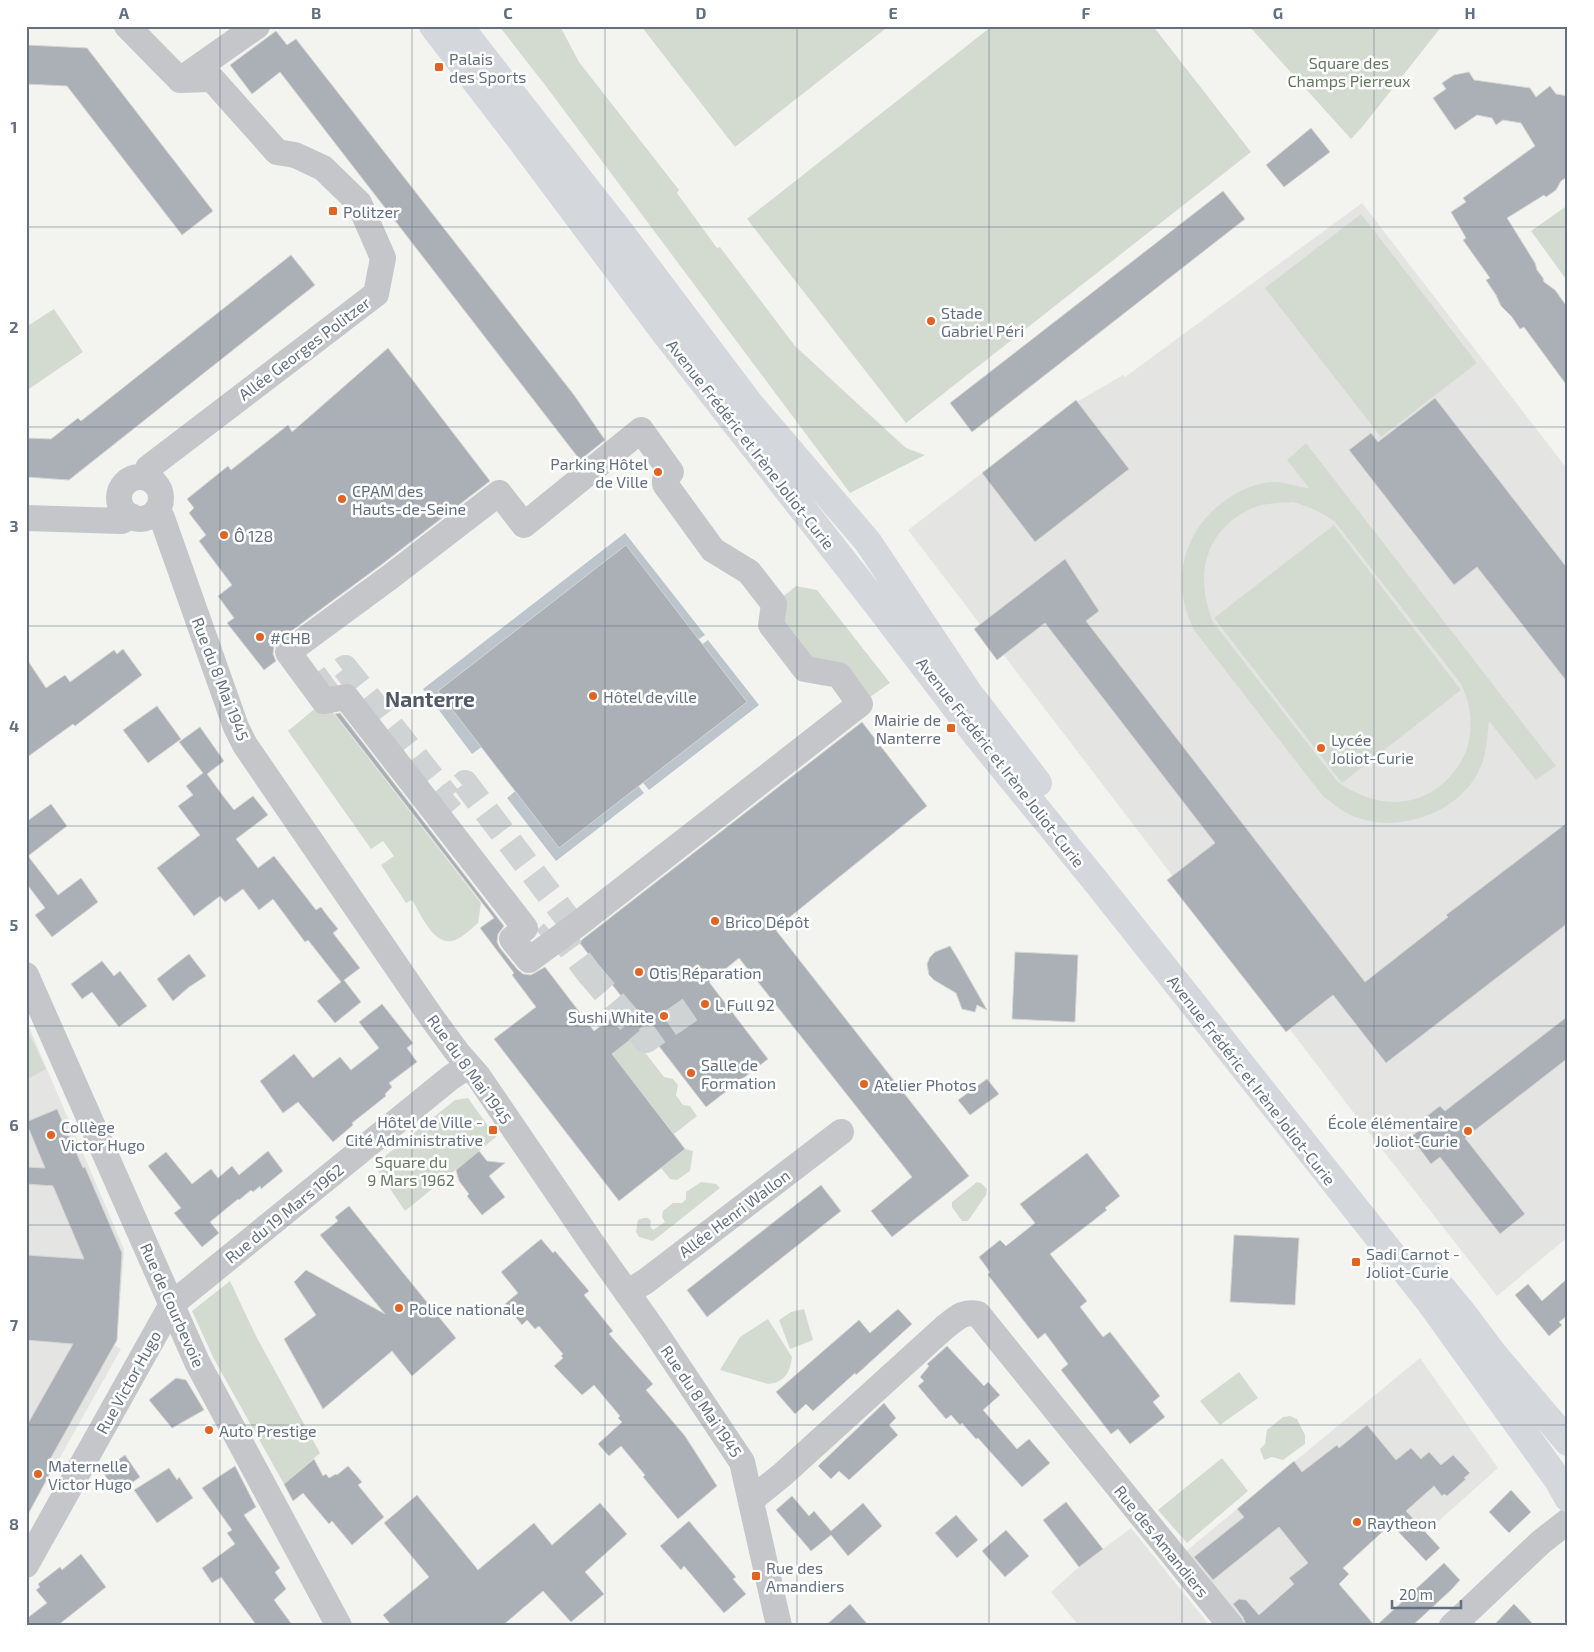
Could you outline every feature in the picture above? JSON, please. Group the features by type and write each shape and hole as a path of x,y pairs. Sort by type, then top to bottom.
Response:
{"main road":[{"name":"Avenue Frédéric et Irène Joliot-Curie","path":"433,26 729,416 877,604 978,737 1098,884 1429,1302 1558,1480 1568,1498"},
{"name":"Avenue Frédéric et Irène Joliot-Curie","path":"459,26 621,233 750,403 868,542 968,692 1091,852 1461,1311 1491,1351 1568,1442"}],"street":[{"path":"127,26 180,80 257,26"},
{"name":"Allée Georges Politzer","path":"146,477 148,468 376,294 384,258 359,203 322,168 295,155 277,152 212,79 180,80"},
{"path":"640,430 671,472 665,479 665,484 713,550 749,572 774,604 771,625 805,670 838,674 860,704 536,955 529,960 522,952 512,939 525,928 352,704 346,697 324,701 288,652 499,493 524,525 640,430"},
{"path":"69,518 120,492 130,479 137,477 146,477 153,481 161,495 161,503 157,510 145,518 138,519 125,512 121,506 120,492"},
{"name":"Rue du 8 Mai 1945","path":"157,510 162,518 236,726 246,745 432,1018 468,1066 478,1076 742,1462 779,1626"},
{"path":"26,518 122,521 131,516"},
{"name":"Rue de Courbevoie","path":"26,974 197,1362 339,1626"},
{"name":"Rue du 19 Mars 1962","path":"172,1304 450,1078 468,1066"},
{"name":"Allée Henri Wallon","path":"627,1293 646,1281 841,1132"},
{"name":"Rue Victor Hugo","path":"26,1565 172,1304"},
{"name":"Rue des Amandiers","path":"751,1500 782,1475 945,1327 960,1315 969,1312 978,1314 1232,1626"},
{"path":"1452,1626 1540,1542 1568,1521"}],"shaded area":[{"name":"Lycée Joliot-Curie","path":"1362,203 1568,470 1568,1237 1497,1296 1363,1125 908,530 1068,407 1123,375 1125,377"},
{"path":"625,533 705,635 693,643 487,743 472,754 423,689"},
{"path":"708,640 759,705 649,790 640,779 697,648"},
{"path":"635,782 644,793 556,861 507,798 520,787"},
{"name":"Collège Victor Hugo","path":"26,1020 124,1249 117,1341 114,1345 121,1349 45,1484 42,1482 29,1506 32,1508 26,1518"},
{"path":"1420,1358 1498,1468 1423,1535 1406,1511 1278,1626 1245,1626 1185,1552"},
{"path":"1131,1528 1210,1626 1079,1626 1051,1592 1079,1567"}],"green space":[{"path":"499,26 560,26 579,62 679,190 677,193 717,248 720,247 795,346 906,448 925,455 850,493"},
{"path":"641,26 889,26 735,147"},
{"name":"Stade Gabriel Péri","path":"992,26 1153,26 1251,152 906,423 747,219"},
{"name":"Square des Champs Pierreux","path":"1249,26 1442,26 1351,139"},
{"path":"1568,205 1568,282 1531,231"},
{"path":"1361,214 1477,363 1381,437 1265,288"},
{"path":"54,309 83,352 26,391 26,327"},
{"path":"1306,443 1556,766 1536,780 1489,721 1483,761 1472,782 1461,795 1446,806 1430,814 1394,823 1375,822 1348,814 1322,795 1194,630 1186,611 1182,591 1182,572 1193,536 1204,520 1218,506 1235,494 1261,483 1280,482 1309,488 1287,460","holes":["1293,502 1310,508 1335,522 1461,684 1470,713 1467,749 1452,774 1440,786 1426,795 1412,800 1397,802 1381,801 1366,797 1337,781 1213,622 1204,586 1208,553 1216,539 1226,526 1240,515 1258,506"]},
{"path":"1334,525 1461,690 1342,783 1214,618"},
{"path":"796,586 817,590 890,683 860,704 805,669 774,604"},
{"path":"324,701 481,903 478,923 458,939 447,941 435,935 424,921 412,900 406,903 381,865 394,856 383,841 371,849 288,731"},
{"path":"26,1027 46,1069 26,1080"},
{"path":"633,1037 664,1077 673,1079 678,1085 676,1095 683,1105 690,1106 697,1116 674,1134 612,1054"},
{"name":"Square du 9 Mars 1962","path":"468,1098 496,1137 405,1211 374,1165 455,1100"},
{"path":"685,1149 693,1151 690,1171 677,1180 670,1179 661,1168"},
{"path":"701,1182 716,1184 720,1188 653,1241 639,1237 636,1232 638,1220 648,1218 651,1221 650,1226 653,1230 665,1222 662,1217 663,1211 673,1203 682,1203 686,1199 686,1192"},
{"path":"977,1182 987,1189 986,1195 968,1221 962,1221 952,1207 952,1202"},
{"path":"230,1281 257,1338 320,1453 284,1484 214,1359 192,1311"},
{"path":"804,1309 813,1340 790,1349 779,1320 791,1312"},
{"path":"768,1319 792,1357 786,1376 779,1381 768,1384 720,1370 740,1337"},
{"path":"1239,1372 1258,1398 1220,1425 1200,1401"},
{"path":"1290,1416 1297,1419 1305,1435 1305,1444 1283,1460 1272,1457 1264,1460 1260,1449 1265,1444 1267,1430 1283,1417"},
{"path":"1222,1458 1248,1491 1187,1543 1158,1510"}],"building":[{"path":"276,31 287,45 296,39 574,395 605,440 580,460 280,72 252,94 230,65"},
{"path":"26,45 87,48 213,211 182,235 67,86 26,84"},
{"path":"1469,72 1474,80 1530,88 1536,97 1550,86 1556,94 1568,96 1568,176 1561,181 1556,190 1546,197 1544,195 1507,218 1535,263 1544,282 1555,290 1568,308 1568,387 1524,327 1520,329 1501,306 1486,280 1490,278 1463,240 1466,238 1451,212 1466,202 1463,198 1535,146 1521,123 1503,120 1496,125 1492,118 1477,115 1455,130 1433,98 1446,89 1442,83 1454,75"},
{"path":"1311,128 1330,152 1284,187 1266,165"},
{"path":"1223,191 1245,219 972,432 950,403"},
{"path":"291,255 315,285 69,480 26,477 26,438 51,439 78,418 81,421"},
{"path":"388,348 490,481 279,640 274,646 273,654 276,661 264,670 227,623 234,618 218,596 232,585 199,541 206,535 189,513 194,508 187,499 228,466 231,470 288,425 292,432"},
{"path":"1435,398 1568,569 1568,683 1477,567 1454,585 1349,450 1371,433 1378,442"},
{"path":"1076,400 1129,469 1035,542 982,473"},
{"name":"Hôtel de ville","path":"626,545 747,702 559,848 438,691"},
{"path":"1065,559 1099,611 1086,621 1365,982 1448,917 1446,915 1568,822 1568,923 1386,1063 1333,995 1286,1032 1167,880 1215,843 1045,623 997,660 974,629"},
{"path":"123,649 142,675 75,726 73,724 26,758 26,658 46,688 65,675 70,682 114,650 117,654"},
{"path":"157,706 181,739 148,763 123,730"},
{"path":"340,713 504,926 498,934 497,942 500,948 523,974 531,975 545,967 594,1031 628,1005 579,942 862,722 927,806 775,929 969,1176 892,1237 871,1211 912,1177 739,958 709,982 768,1059 706,1107 645,1028 612,1054 685,1149 619,1201 494,1039 536,1007 512,975 514,973 480,928 494,918 335,714"},
{"path":"200,727 224,761 207,774 223,796 234,810 253,796 268,815 236,839 258,868 274,856 316,910 321,907 338,929 333,933 360,968 344,980 361,1002 335,1023 317,1001 341,982 308,940 305,942 273,899 259,910 243,889 225,902 220,896 194,916 157,868 200,835 178,806 193,795 186,786 203,773 179,742"},
{"path":"51,804 67,826 28,856 58,895 81,878 98,902 52,937 35,915 45,908 26,883 26,822"},
{"path":"950,946 987,1010 977,1005 975,1012 962,1009 956,993 929,975 927,964 930,957 935,952"},
{"path":"1015,952 1078,955 1075,1022 1012,1019"},
{"path":"189,954 206,976 173,1001 157,979"},
{"path":"102,961 114,976 120,971 147,1006 119,1027 92,992 82,999 71,984"},
{"path":"382,1004 413,1043 407,1048 417,1062 389,1083 392,1087 385,1094 386,1096 352,1123 353,1125 333,1142 298,1102 283,1113 260,1081 294,1054 313,1078 340,1057 351,1070 379,1048 359,1022"},
{"path":"1568,1016 1568,1058 1465,1138 1525,1214 1500,1234 1440,1157 1431,1164 1411,1137 1419,1130 1415,1125 1440,1106 1445,1111"},
{"path":"987,1079 999,1094 970,1115 958,1100"},
{"name":"Collège Victor Hugo","path":"57,1109 83,1168 85,1167 122,1253 117,1340 48,1463 54,1466 26,1518 26,1427 73,1344 26,1340 26,1255 84,1259 53,1186 26,1184 26,1167 45,1168 26,1122"},
{"path":"268,1151 283,1171 261,1189 260,1186 253,1192 251,1190 238,1199 210,1222 219,1233 202,1247 174,1213 181,1208 148,1166 166,1152 192,1184 211,1169 218,1178 232,1166 239,1175"},
{"path":"479,1151 487,1161 505,1163 489,1176 505,1197 482,1215 467,1196 469,1194 459,1181 456,1170"},
{"path":"1087,1153 1120,1196 1105,1208 1107,1210 1050,1254 1087,1301 1080,1307 1103,1337 1110,1332 1160,1396 1153,1402 1165,1417 1130,1444 1118,1429 1111,1434 1061,1370 1068,1364 1045,1333 1038,1339 988,1275 990,1272 979,1257 1000,1240 1006,1246 1035,1223 1020,1204"},
{"path":"821,1185 841,1211 707,1317 687,1290"},
{"name":"Police nationale","path":"349,1206 456,1338 412,1376 392,1351 323,1409 284,1339 316,1315 294,1282 306,1270 385,1314 320,1235 338,1221 335,1217"},
{"path":"1234,1235 1299,1238 1295,1305 1230,1302"},
{"path":"541,1239 553,1253 555,1251 589,1291 584,1295 613,1331 609,1334 653,1384 646,1390 685,1436 717,1486 678,1519 643,1477 645,1475 621,1446 609,1456 598,1444 622,1422 618,1418 620,1416 594,1385 582,1395 554,1366 563,1358 561,1356 563,1354 539,1326 535,1329 527,1320 522,1325 505,1304 518,1293 501,1272"},
{"path":"1568,1278 1568,1315 1559,1322 1562,1325 1549,1336 1515,1295 1528,1284 1542,1301"},
{"path":"898,1309 912,1324 813,1411 806,1404 795,1414 776,1392 859,1320 870,1333"},
{"path":"947,1346 984,1386 988,1382 1000,1395 983,1410 1017,1449 1029,1439 1050,1463 1022,1487 978,1438 976,1439 962,1423 960,1425 951,1415 946,1419 918,1386 924,1381 920,1377 929,1366 927,1364"},
{"path":"176,1378 186,1380 204,1410 172,1428 149,1400"},
{"path":"884,1403 896,1418 889,1425 898,1435 849,1480 839,1471 831,1479 818,1466"},
{"name":"Raytheon","path":"1367,1425 1396,1460 1411,1448 1421,1459 1429,1452 1441,1465 1453,1455 1470,1473 1447,1496 1444,1494 1442,1496 1434,1486 1406,1511 1440,1548 1426,1561 1391,1524 1343,1568 1349,1574 1339,1584 1375,1626 1246,1626 1243,1617 1233,1604 1239,1599 1246,1600 1259,1615 1294,1584 1289,1578 1308,1563 1279,1527 1213,1580 1194,1557 1244,1517 1237,1509 1294,1461 1302,1472 1337,1445 1339,1448"},
{"path":"125,1455 140,1477 117,1493 102,1471"},
{"path":"314,1459 323,1476 326,1474 329,1478 337,1475 348,1466 362,1482 358,1485 384,1517 352,1545 332,1521 329,1524 303,1493 293,1501 284,1484"},
{"path":"235,1466 256,1507 244,1515 280,1568 275,1572 286,1589 274,1600 293,1626 257,1626 221,1577 212,1583 202,1568 235,1544 227,1533 232,1530 202,1488"},
{"path":"169,1468 177,1480 179,1477 193,1498 157,1523 134,1490"},
{"path":"1511,1490 1531,1512 1509,1533 1489,1512"},
{"path":"417,1495 478,1570 534,1523 552,1545 600,1503 627,1534 585,1572 604,1594 571,1622 543,1591 502,1626 392,1626 383,1615 429,1577 384,1523"},
{"path":"792,1496 809,1516 814,1511 831,1531 863,1503 882,1526 848,1556 831,1535 811,1551 776,1510"},
{"path":"1066,1502 1103,1549 1079,1567 1043,1520"},
{"path":"956,1515 978,1540 957,1558 935,1533"},
{"path":"689,1521 736,1577 733,1579 746,1594 724,1613 684,1566 681,1570 660,1546"},
{"path":"1006,1530 1029,1556 1005,1577 982,1551"},
{"path":"81,1554 106,1587 57,1626 26,1626 26,1619 47,1603 36,1590 40,1587 38,1584 60,1567 62,1570"},
{"path":"1444,1563 1460,1580 1452,1589 1412,1626 1376,1626"},
{"path":"850,1604 869,1626 825,1626"},
{"path":"1514,1604 1535,1626 1493,1626"}],"tunnel":[{"path":"311,693 345,668 448,798"},
{"path":"433,811 465,783 568,919 545,940"},
{"path":"556,929 588,972 597,964"},
{"path":"588,972 646,1040 698,1004"}],"place":[{"name":"Palais des Sports","path":"439,67"},
{"name":"Politzer","path":"333,211"},
{"name":"Stade Gabriel Péri","path":"931,321"},
{"name":"Parking Hôtel de Ville","path":"658,472"},
{"name":"CPAM des Hauts-de-Seine","path":"342,499"},
{"name":"Ô 128","path":"224,535"},
{"name":"#CHB","path":"260,637"},
{"name":"Hôtel de ville","path":"593,696"},
{"name":"Mairie de Nanterre","path":"951,728"},
{"name":"Lycée Joliot-Curie","path":"1321,748"},
{"name":"Brico Dépôt","path":"715,921"},
{"name":"Otis Réparation","path":"639,972"},
{"name":"L Full 92","path":"705,1004"},
{"name":"Sushi White","path":"664,1016"},
{"name":"Salle de Formation","path":"691,1073"},
{"name":"Atelier Photos","path":"864,1084"},
{"name":"Hôtel de Ville - Cité Administrative","path":"493,1130"},
{"name":"École élémentaire Joliot-Curie","path":"1468,1131"},
{"name":"Collège Victor Hugo","path":"51,1135"},
{"name":"Sadi Carnot - Joliot-Curie","path":"1356,1262"},
{"name":"Police nationale","path":"399,1308"},
{"name":"Auto Prestige","path":"209,1430"},
{"name":"Maternelle Victor Hugo","path":"38,1474"},
{"name":"Raytheon","path":"1357,1522"},
{"name":"Rue des Amandiers","path":"756,1576"}],"district":[{"name":"Nanterre","path":"430,698"}]}
